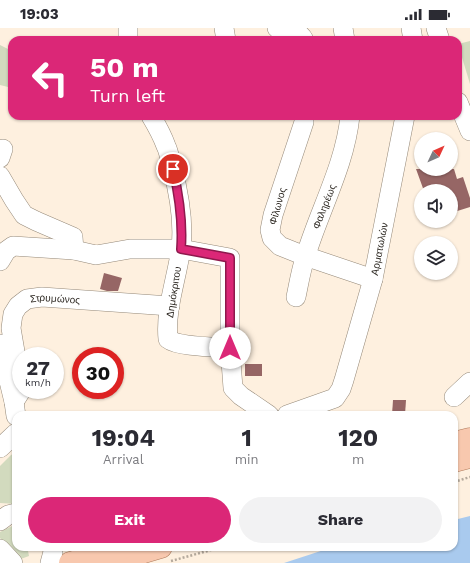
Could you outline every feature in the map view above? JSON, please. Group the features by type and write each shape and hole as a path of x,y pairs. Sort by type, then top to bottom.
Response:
{"main road":[{"path":"458,442 470,438"},
{"path":"458,460 470,457"},
{"path":"70,563 111,551"},
{"path":"107,563 148,551"}],"street":[{"path":"462,112 470,131"},
{"name":"Δημόκριτου","path":"153,120 167,148 176,180 182,232 181,249 170,306 167,333 168,339 172,342 187,345 230,348"},
{"name":"Φίλωνος","path":"304,120 273,215 270,230 272,238 280,246 373,279"},
{"name":"Φαληρέως","path":"296,297 305,256 344,149 350,120"},
{"name":"Αρματωλών","path":"298,411 335,398 341,389 373,279 405,120"},
{"path":"0,176 24,215 73,237 74,250"},
{"path":"0,261 6,251 13,246 74,250 96,255 130,249 181,249 230,258 230,348 233,388 241,396 263,411"},
{"name":"Στρυμώνος","path":"15,409 20,391 20,381 11,328 13,314 18,306 27,299 42,297 170,306"},
{"path":"0,344 15,409"},
{"path":"454,397 470,382"},
{"path":"0,448 12,437"},
{"path":"0,521 12,514"},
{"path":"0,550 13,563"},
{"path":"50,563 53,551"}],"path":[{"path":"458,481 470,477"},
{"path":"164,563 208,551"}],"green space":[{"path":"470,41 470,84 462,57 462,43"},
{"path":"0,45 8,49 8,87 0,85"},
{"path":"11,455 12,504 0,503 0,466"},
{"path":"12,526 12,551 28,551 29,556 18,560 0,538 0,532"}],"water":[{"path":"470,516 470,563 284,563 321,551 458,551 458,519"}],"building":[{"path":"419,176 456,176 457,179 463,177 470,198 470,207 458,211 458,184 421,184"},
{"path":"104,273 122,278 118,291 107,291 100,289"},
{"path":"245,364 262,364 262,376 245,376"},
{"path":"393,400 406,400 405,411 392,411"}],"route":[{"path":"173,169 180,206 182,232 181,249 230,258 230,348"}]}
